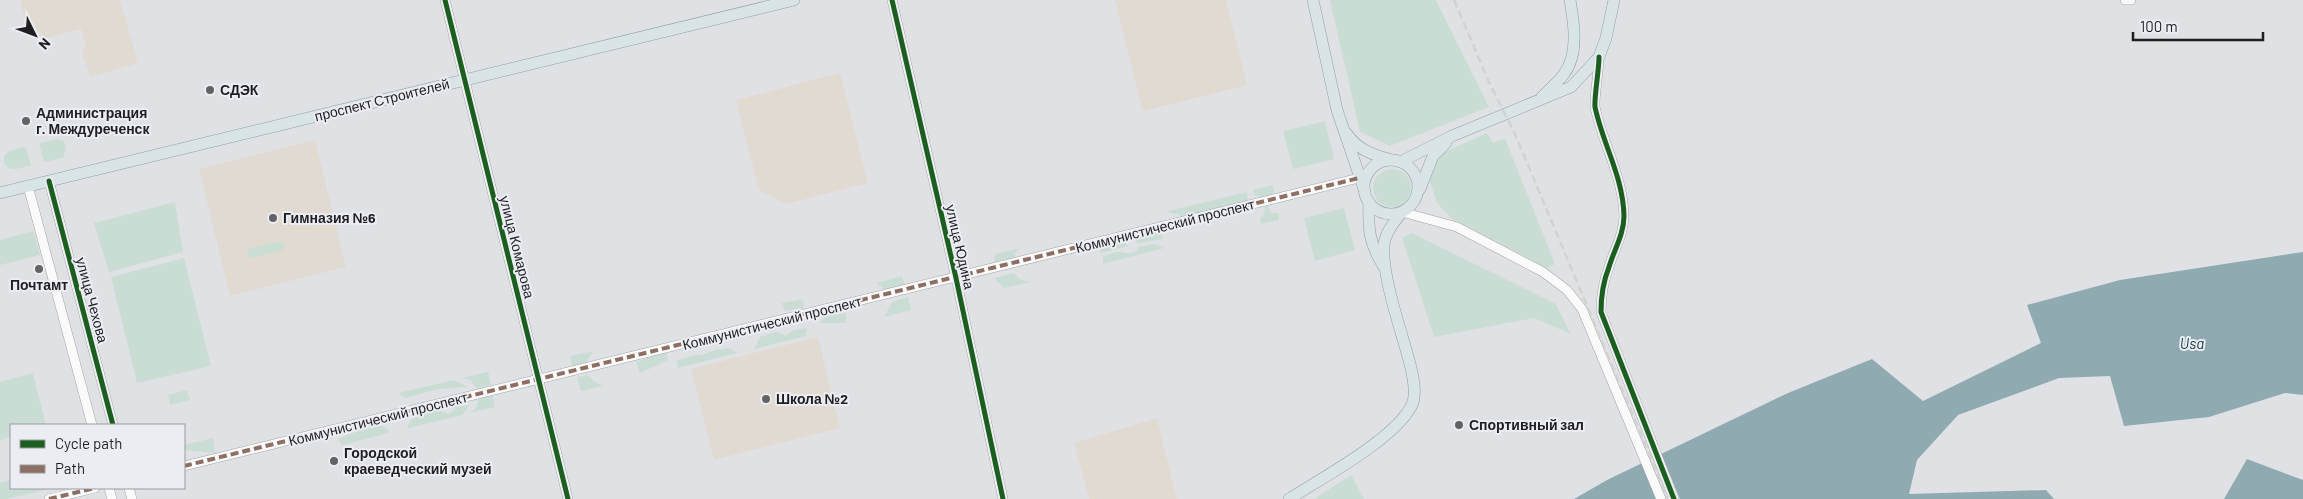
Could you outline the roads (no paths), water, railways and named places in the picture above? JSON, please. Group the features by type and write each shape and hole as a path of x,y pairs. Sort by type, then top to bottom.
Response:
{"main road":[{"name":"проспект Строителей","path":"0,193 794,0"},
{"path":"1313,0 1343,128 1359,178 1367,197 1380,212 1394,214 1402,212"},
{"path":"1538,101 1566,73 1573,50 1574,26 1570,0"},
{"path":"1385,268 1372,248 1368,220 1365,184 1371,169 1385,161 1396,161 1571,87 1599,58 1606,38 1614,0"},
{"path":"1343,128 1353,143 1368,153 1396,161 1413,171 1417,178 1418,194"},
{"path":"1289,499 1368,448 1395,426 1413,403 1414,380 1385,268 1384,244 1389,231 1402,212 1412,205 1433,156 1452,136"}],"street":[{"name":"улица Комарова","path":"446,0 568,499"},
{"name":"улица Юдина","path":"892,0 956,278 1003,499"},
{"path":"2125,0 2131,0"},
{"path":"1599,58 1595,105 1623,196 1622,232 1608,268 1601,295 1601,312 1674,499"},
{"name":"Коммунистический проспект","path":"185,466 1359,178"},
{"name":"улица Чехова","path":"49,181 113,424"},
{"path":"28,186 92,424"},
{"path":"1402,212 1457,227 1543,272 1567,290 1582,309 1661,499"},
{"path":"49,499 91,489"}],"water":[{"name":"Usa","path":"2303,252 2303,395 2285,393 2209,417 2124,426 2110,376 2059,378 1958,415 1917,460 1909,494 2046,490 2054,499 1574,499 1607,480 1788,393 1872,359 1923,401 2041,343 2027,305 2120,280"},
{"path":"2247,459 2303,480 2303,499 2224,499"}],"railway":[{"path":"1454,0 1489,82 1515,134 1668,499"}],"place":[{"name":"СДЭК","path":"210,90"},
{"name":"Администрация г. Междуреченск","path":"26,121"},
{"name":"Гимназия №6","path":"273,218"},
{"name":"Почтамт","path":"39,269"},
{"name":"Школа №2","path":"766,399"},
{"name":"Спортивный зал","path":"1459,425"},
{"name":"Городской краеведческий музей","path":"334,461"}]}
